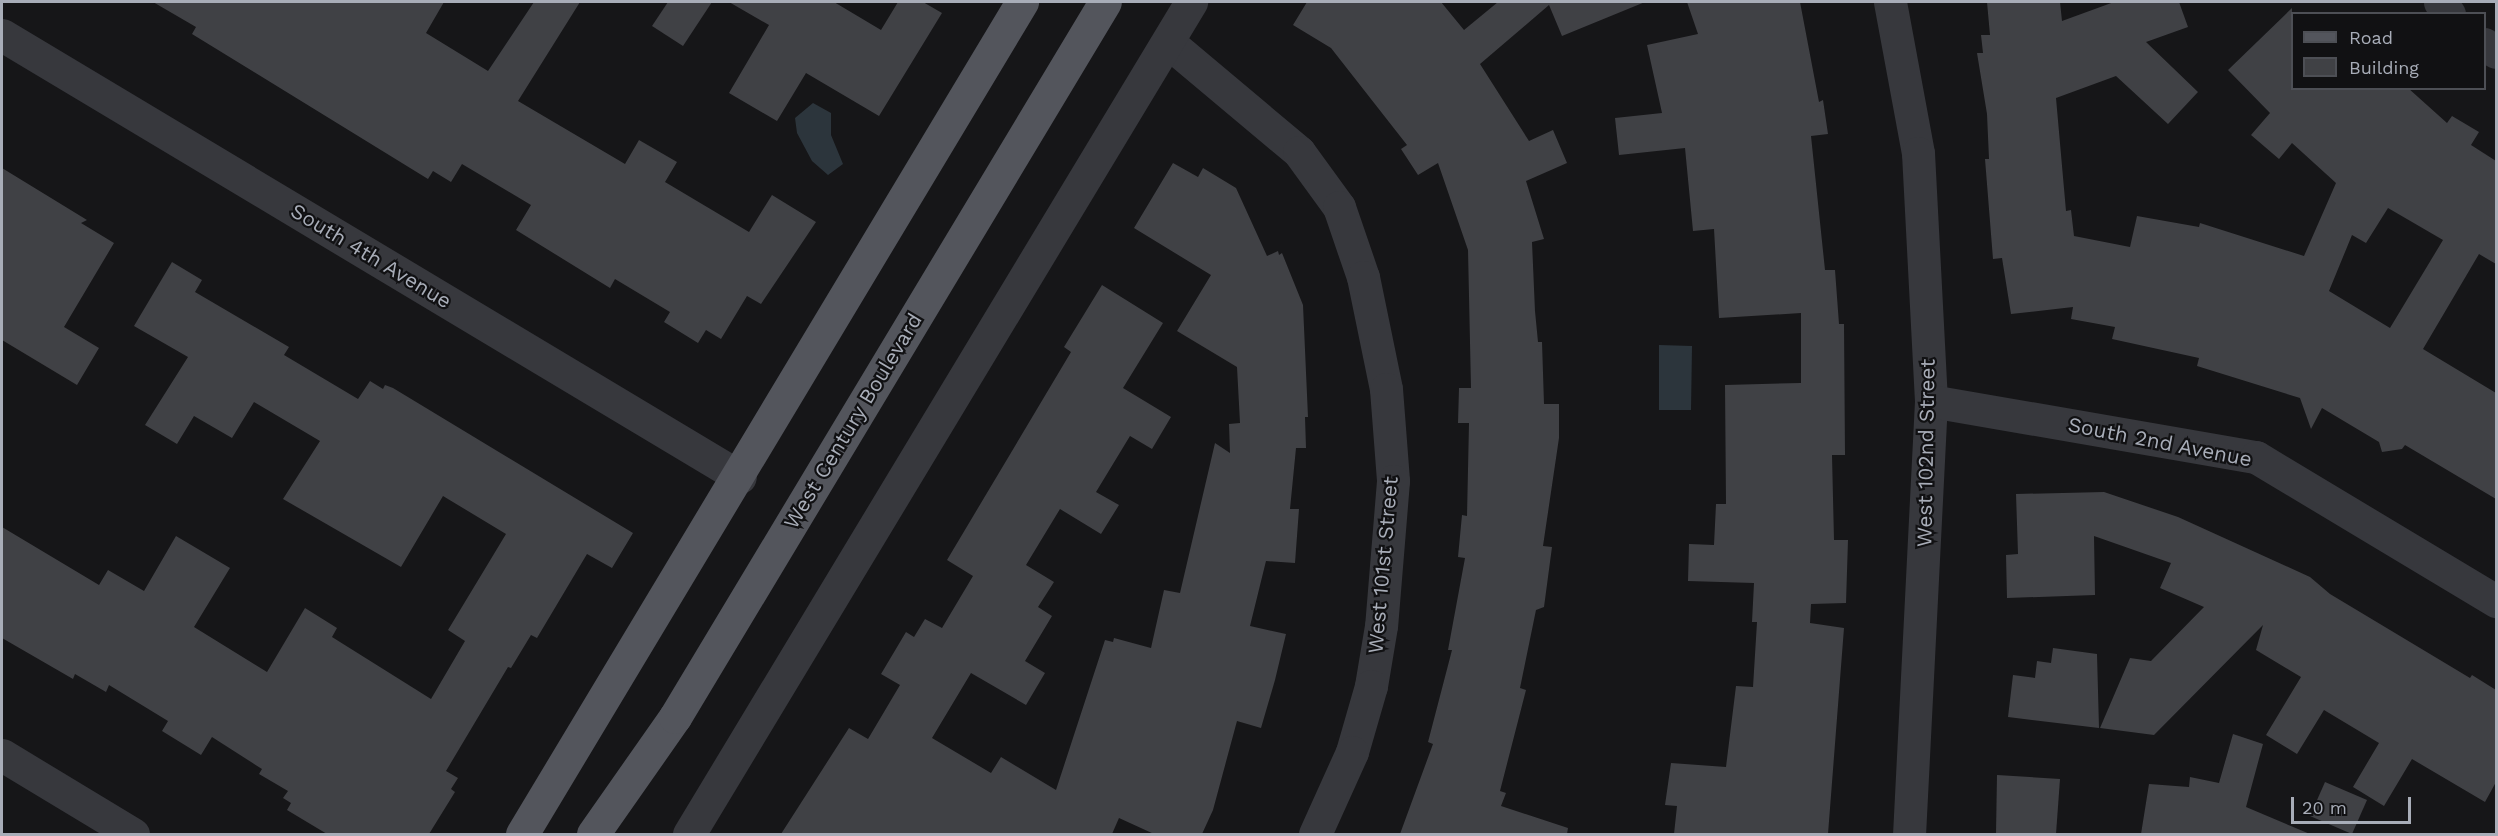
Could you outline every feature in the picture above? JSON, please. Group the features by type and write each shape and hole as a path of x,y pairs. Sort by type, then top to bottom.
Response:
{"main road":[{"path":"522,834 740,477 1022,2"},
{"name":"West Century Boulevard","path":"593,834 675,717 1105,2"}],"street":[{"path":"689,834 1191,2"},
{"name":"West 102nd Street","path":"1890,2 1918,153 1931,401 1910,834"},
{"name":"South 4th Avenue","path":"2,35 740,477"},
{"name":"West 101st Street","path":"1168,42 1299,152 1340,207 1363,278 1386,389 1393,481 1381,626 1371,686 1352,752 1315,834"},
{"name":"South 2nd Avenue","path":"1931,401 2256,457 2496,600"},
{"path":"2,755 133,834"}],"shaded area":[{"path":"813,103 831,113 831,135 843,164 828,175 812,161 797,133 795,118"},
{"path":"1659,345 1692,346 1691,410 1659,410"}],"building":[{"path":"153,2 444,2 426,33 488,71 534,2 580,2 518,101 625,164 639,140 677,162 665,182 749,232 772,195 816,222 761,304 747,296 721,339 706,330 698,343 664,322 670,312 615,279 610,288 516,230 531,205 462,164 451,182 433,171 428,179 192,34 196,27"},
{"path":"668,2 712,2 683,46 652,26"},
{"path":"729,2 834,2 881,30 898,2 923,2 942,13 879,116 806,73 777,121 729,93 769,25"},
{"path":"1307,2 1441,2 1464,30 1498,2 1645,2 1562,36 1549,5 1480,64 1529,141 1553,130 1567,163 1526,181 1544,239 1532,242 1538,342 1542,342 1544,404 1559,404 1559,438 1543,546 1552,547 1544,607 1536,610 1520,688 1526,690 1500,791 1506,793 1501,806 1568,828 1567,834 1400,834 1433,744 1428,742 1452,650 1448,650 1465,558 1458,557 1462,515 1467,516 1469,423 1458,423 1459,388 1471,388 1468,250 1438,163 1418,175 1401,149 1407,145 1331,48 1293,25"},
{"path":"1687,2 1800,2 1819,102 1823,100 1828,134 1811,136 1825,270 1835,270 1839,324 1844,324 1845,455 1832,455 1834,540 1848,540 1846,603 1811,604 1810,623 1844,628 1828,834 1674,834 1677,806 1665,805 1671,763 1726,767 1736,686 1753,687 1757,622 1752,622 1754,583 1688,581 1689,544 1714,545 1716,504 1726,504 1725,385 1801,383 1801,313 1719,318 1714,229 1693,231 1685,148 1619,155 1615,118 1662,113 1647,45 1698,34"},
{"path":"1987,2 2060,2 2062,21 2114,2 2179,2 2188,27 2146,42 2198,92 2168,124 2116,76 2056,98 2066,211 2071,210 2074,236 2130,247 2137,216 2199,227 2200,223 2304,256 2336,183 2292,143 2279,159 2251,135 2270,113 2228,70 2292,8 2291,90 2410,90 2447,123 2452,116 2479,132 2471,145 2496,161 2496,264 2479,254 2423,349 2496,393 2496,499 2405,445 2402,449 2382,452 2379,442 2322,408 2311,429 2300,398 2197,366 2199,358 2112,339 2115,327 2071,319 2073,307 2011,314 2002,258 1993,259 1985,159 1989,159 1987,114 1977,53 1983,53 1981,35 1990,35","holes":["2388,208 2443,240 2390,328 2329,291 2352,235 2366,243"]},
{"path":"1173,163 1198,177 1203,168 1236,188 1267,256 1278,251 1279,255 1282,253 1303,305 1308,417 1305,417 1306,448 1296,448 1290,509 1299,509 1295,563 1266,561 1250,626 1286,634 1275,680 1261,728 1237,721 1213,810 1202,834 1154,834 1119,818 1112,834 781,834 849,728 868,739 900,685 881,674 906,632 914,637 925,619 942,628 973,576 947,560 1071,352 1064,347 1102,285 1163,323 1123,388 1171,417 1152,449 1130,436 1096,492 1119,505 1101,534 1060,509 1026,565 1054,582 1038,607 1052,616 1025,661 1045,673 1026,705 971,673 932,738 991,773 1001,757 1056,790 1105,640 1113,642 1114,638 1151,648 1164,590 1180,593 1215,443 1230,453 1229,424 1240,423 1237,367 1177,331 1211,275 1134,228"},
{"path":"2,168 87,220 81,223 114,243 64,327 99,348 77,385 2,340"},
{"path":"172,262 202,280 195,292 289,347 284,355 358,399 370,381 383,389 385,385 393,388 633,533 612,568 587,554 537,638 531,635 511,668 508,667 446,771 458,778 451,789 455,792 429,834 327,834 287,810 291,803 283,798 288,791 259,774 262,769 212,737 201,755 162,731 168,721 109,685 106,692 75,674 73,679 2,638 2,527 99,585 108,570 144,591 176,536 230,568 194,627 267,672 305,608 337,628 332,637 431,699 465,641 448,630 506,534 443,496 401,567 283,499 320,441 254,402 232,438 194,416 177,444 145,425 188,357 134,326"},
{"path":"2104,492 2178,517 2310,577 2330,594 2470,678 2472,675 2496,690 2496,782 2485,802 2412,759 2384,806 2353,787 2379,743 2324,710 2297,754 2266,735 2301,677 2256,650 2263,625 2154,735 2100,728 2130,658 2151,661 2204,607 2160,588 2171,563 2094,536 2095,595 2007,598 2006,555 2018,554 2016,494"},
{"path":"2053,648 2097,654 2099,728 2008,717 2013,675 2035,678 2037,661 2051,663"},
{"path":"2233,734 2263,744 2246,807 2310,834 2141,834 2149,784 2189,787 2190,777 2219,783"},
{"path":"1997,775 2060,779 2056,834 1996,834"},
{"path":"2325,782 2367,800 2352,834 2310,816"}]}
